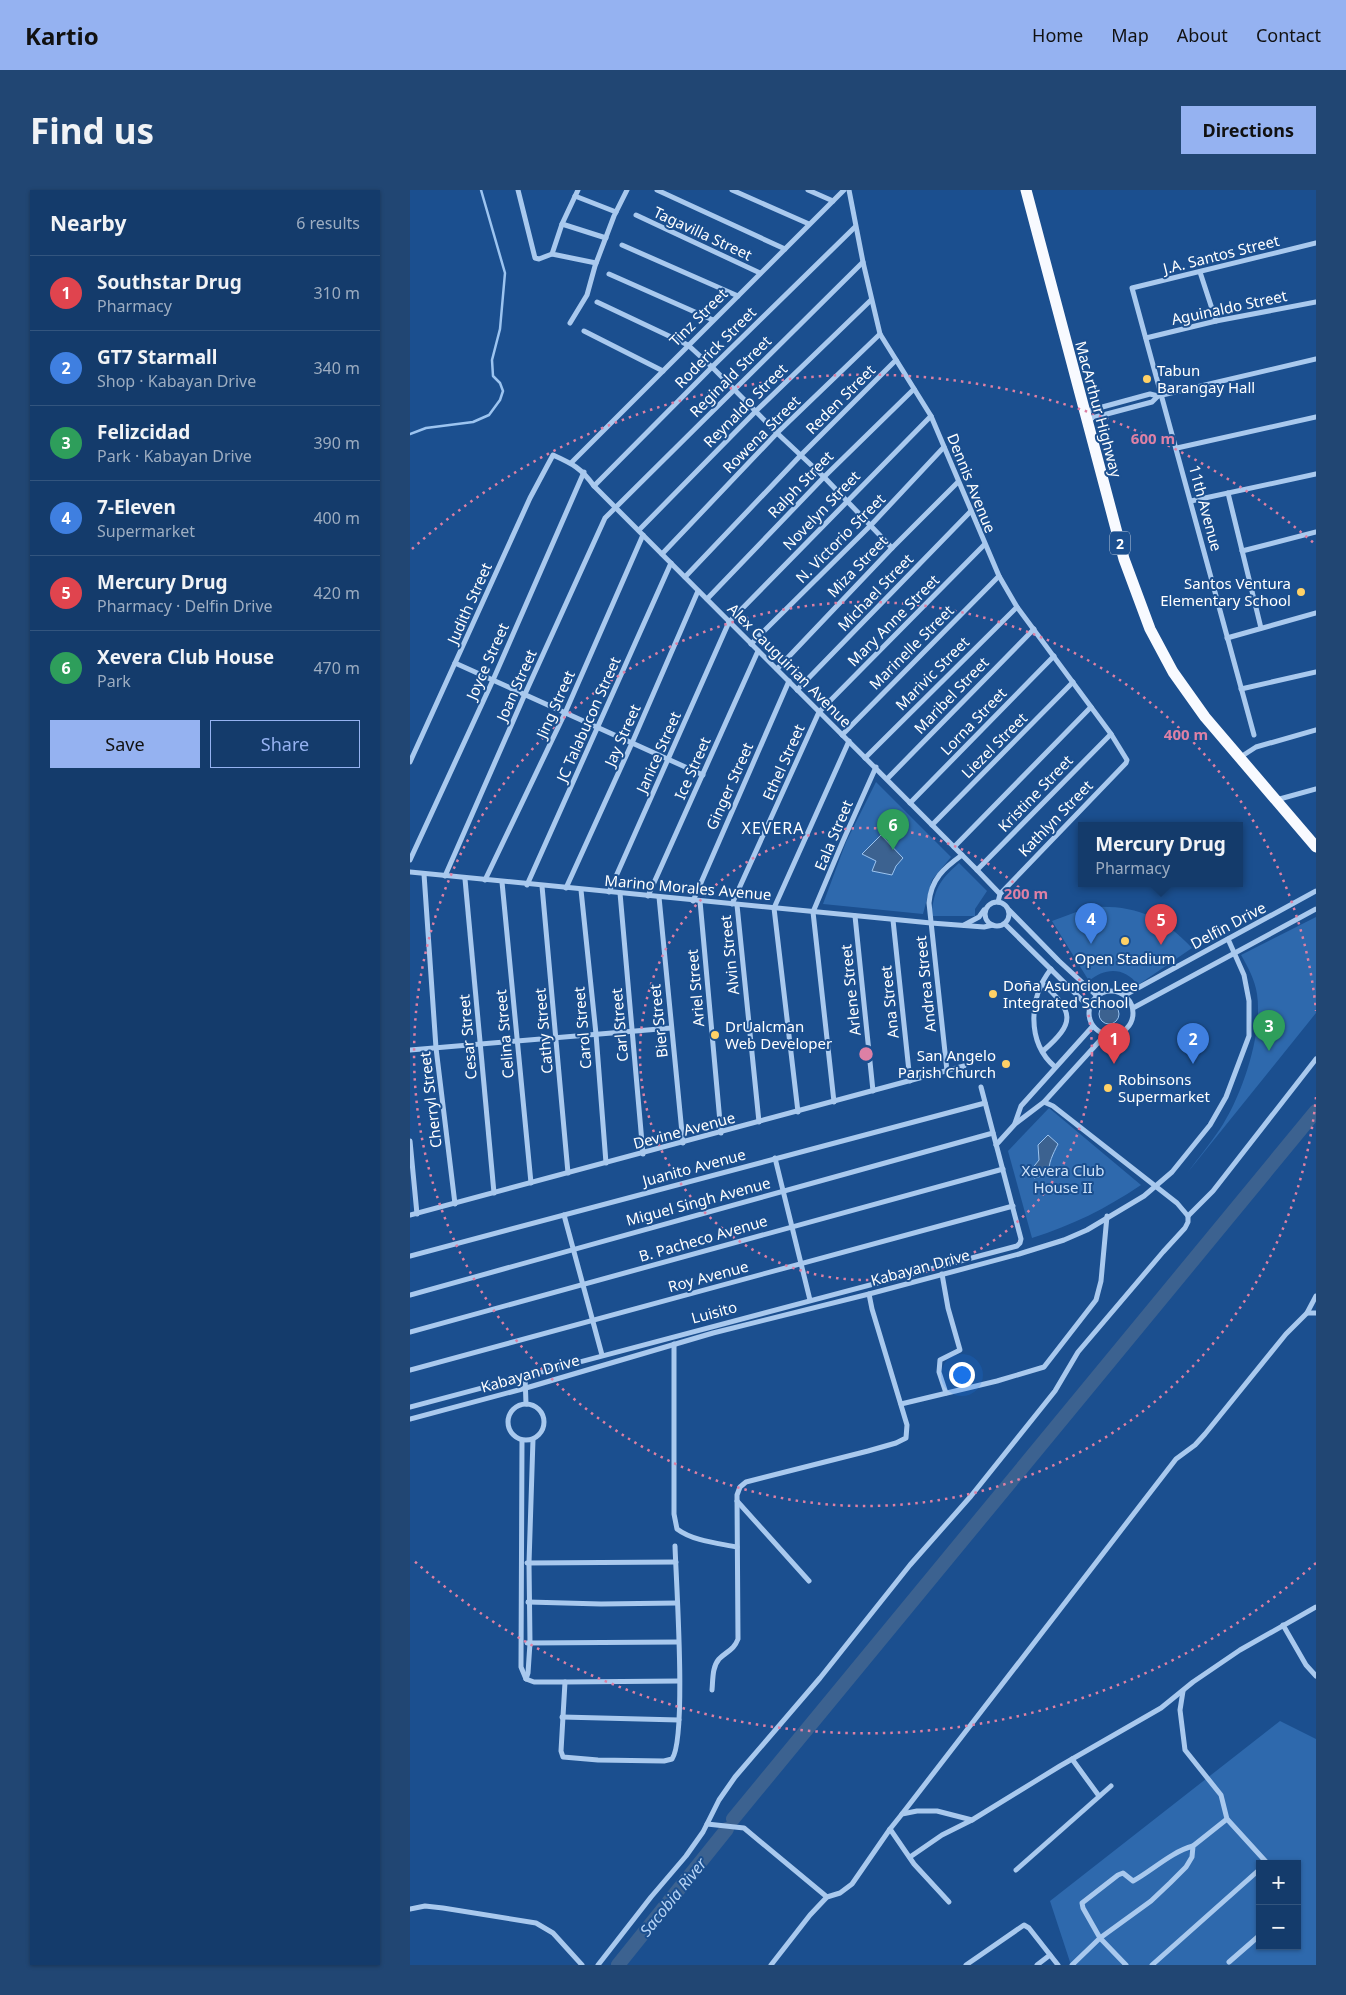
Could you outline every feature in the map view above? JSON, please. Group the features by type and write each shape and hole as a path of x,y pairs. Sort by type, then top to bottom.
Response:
{"highway":[{"name":"MacArthur Highway","path":"1026,190 1124,559 1150,629 1173,672 1189,695 1239,758 1316,847"}],"street":[{"path":"518,190 535,258 538,259 552,254 596,263"},
{"path":"570,323 586,295 596,263 616,212 627,190"},
{"path":"657,190 785,249"},
{"path":"732,190 808,224"},
{"path":"808,190 833,201"},
{"name":"Tinz Street","path":"571,464 712,320 844,190"},
{"name":"Dennis Avenue","path":"849,190 855,227 880,334 931,416 998,576 1017,607 1111,734 1127,760"},
{"path":"552,254 562,224 576,193 616,212"},
{"name":"Tagavilla Street","path":"636,215 760,273"},
{"path":"562,224 606,238"},
{"name":"Roderick Street","path":"594,486 855,227"},
{"name":"J.A. Santos Street","path":"1132,288 1316,243"},
{"path":"622,245 738,296"},
{"name":"Reginald Street","path":"615,508 863,262"},
{"path":"1200,272 1216,321"},
{"path":"609,274 712,320"},
{"name":"11th Avenue","path":"1132,288 1254,735"},
{"name":"Reynaldo Street","path":"641,533 756,411 871,300"},
{"path":"597,302 688,345 824,477 892,548"},
{"name":"Aguinaldo Street","path":"1146,338 1216,321 1316,302"},
{"path":"584,330 664,371"},
{"name":"Rowena Street","path":"662,554 777,433 880,334"},
{"path":"1085,416 1139,406 1152,402 1160,396 1316,359"},
{"name":"Reden Street","path":"685,577 801,455 896,360"},
{"name":"Ralph Street","path":"707,599 824,477 914,389"},
{"path":"1085,416 1112,404 1150,394 1160,396"},
{"path":"1137,398 1139,406"},
{"path":"1112,404 1114,412"},
{"name":"Novelyn Street","path":"729,622 931,416"},
{"path":"1177,448 1316,417"},
{"name":"N. Victorio Street","path":"751,644 871,525 944,448"},
{"name":"Alex Cauguirian Avenue","path":"553,455 584,472 594,486 615,508 1000,894"},
{"name":"Judith Street","path":"410,762 530,498 553,455"},
{"name":"Joyce Street","path":"410,860 493,680 584,472"},
{"path":"1191,501 1316,474"},
{"name":"Miza Street","path":"777,670 892,548 958,482"},
{"path":"1228,493 1261,628"},
{"name":"Joan Street","path":"445,876 524,694 605,518 615,508"},
{"name":"Michael Street","path":"797,690 970,512"},
{"path":"1242,551 1316,532"},
{"name":"Jing Street","path":"485,880 565,713 641,533"},
{"name":"Mary Anne Street","path":"820,712 984,546"},
{"name":"JC Talabucon Street","path":"527,885 671,564"},
{"name":"Marinelle Street","path":"842,734 998,576"},
{"name":"Jay Street","path":"566,888 698,591"},
{"name":"Marivic Street","path":"865,758 1017,607"},
{"path":"1228,638 1316,613"},
{"name":"Janice Street","path":"609,892 729,622"},
{"name":"Maribel Street","path":"887,779 1034,629"},
{"name":"Ice Street","path":"648,896 758,651"},
{"name":"Lorna Street","path":"910,803 1054,656"},
{"path":"455,663 703,775"},
{"path":"1241,690 1316,672"},
{"name":"Ginger Street","path":"693,900 789,682"},
{"name":"Liezel Street","path":"932,825 1073,682"},
{"path":"954,847 1091,707"},
{"name":"Ethel Street","path":"735,904 820,712"},
{"path":"1239,758 1263,745 1316,730"},
{"name":"Kristine Street","path":"977,870 1111,734"},
{"path":"798,1112 774,908 849,741"},
{"name":"Kathlyn Street","path":"1000,894 1127,760"},
{"name":"Eala Street","path":"813,912 876,768"},
{"path":"1276,801 1316,789"},
{"name":"Andrea Street","path":"947,1071 929,902 934,883 946,866 962,855"},
{"name":"Marino Morales Avenue","path":"410,872 465,879 893,920 963,926 984,927 993,925"},
{"name":"Cherryl Street","path":"424,874 436,1048 455,1204"},
{"name":"Cesar Street","path":"465,879 494,1193"},
{"name":"Celina Street","path":"502,882 531,1183"},
{"name":"Cathy Street","path":"542,886 568,1173"},
{"name":"Carol Street","path":"581,890 596,1034 606,1164"},
{"name":"Delfin Drive","path":"1125,996 1316,891"},
{"name":"Carl Street","path":"620,894 642,1154"},
{"path":"998,902 1000,894"},
{"name":"Bier Street","path":"659,897 684,1143"},
{"name":"Ariel Street","path":"700,901 721,1133"},
{"path":"963,926 978,917 991,903 1005,904 1059,961 1097,996"},
{"name":"Alvin Street","path":"735,904 759,1122"},
{"path":"986,908 986,918 993,925 1005,924 1089,1007"},
{"name":"Delfin Drive","path":"1133,1008 1316,908"},
{"path":"1005,924 1009,917 1009,910"},
{"path":"813,912 834,1102"},
{"name":"Arlene Street","path":"855,916 873,1091"},
{"name":"Ana Street","path":"893,920 910,1081"},
{"name":"Kabayan Drive","path":"410,1419 526,1388 674,1344 818,1305 869,1294 1064,1240 1086,1230 1144,1196 1172,1172 1210,1125 1226,1097 1240,1063 1248,1036 1249,1001 1244,975 1228,939"},
{"path":"1051,969 1042,983 1034,1004 1034,1019 1036,1034 1043,1051 1048,1061 1055,1067"},
{"path":"1042,983 1065,1008 1066,1014 1066,1025 1060,1036 1043,1051"},
{"path":"1111,991 1125,996 1133,1008 1133,1020 1126,1030 1118,1035 1105,1035 1093,1026 1089,1017 1089,1007 1097,996 1111,991"},
{"path":"1015,1124 1021,1106 1093,1026"},
{"path":"410,1050 671,1028"},
{"path":"996,1145 1015,1124 1044,1102 1105,1035"},
{"path":"598,1965 686,1856 735,1777 820,1678 910,1565 971,1496 1055,1391 1078,1352 1185,1228 1188,1216 1213,1191 1316,1059"},
{"name":"Devine Avenue","path":"410,1215 606,1164 964,1066"},
{"path":"981,1087 1013,1206"},
{"path":"1044,1102 1052,1106 1156,1185 1177,1203 1188,1216"},
{"name":"Juanito Avenue","path":"410,1256 985,1103"},
{"name":"Miguel Singh Avenue","path":"410,1295 994,1133"},
{"path":"410,1141 417,1214"},
{"path":"775,1158 810,1300"},
{"name":"B. Pacheco Avenue","path":"410,1332 1003,1169"},
{"name":"Luisito","path":"410,1407 1017,1246 1021,1239 1013,1206"},
{"name":"Roy Avenue","path":"410,1370 1013,1206"},
{"path":"564,1215 602,1355"},
{"path":"902,1404 1044,1367 1096,1300 1101,1281 1107,1216"},
{"path":"942,1274 948,1308 960,1350 940,1360 938,1366 946,1393"},
{"path":"712,1690 716,1664 721,1657 735,1646 738,1639 737,1501 740,1487 746,1482 868,1451 906,1438 907,1429 902,1404 869,1294"},
{"path":"771,1965 810,1915 827,1897 840,1893 852,1884 890,1828 1176,1459 1205,1434 1286,1334 1307,1313 1316,1296"},
{"path":"1307,1313 1316,1313"},
{"path":"674,1344 674,1514 677,1529 683,1534 696,1538 737,1547"},
{"path":"524,1376 526,1404"},
{"path":"526,1404 538,1408 544,1419 542,1431 533,1439 522,1440 515,1437 507,1424 508,1416 519,1405 526,1404"},
{"path":"526,1679 530,1643 529,1563 533,1439"},
{"path":"522,1440 521,1667 526,1679 534,1682 679,1681"},
{"path":"522,1469 532,1469"},
{"path":"737,1501 810,1581"},
{"path":"522,1533 530,1533"},
{"path":"565,1682 560,1751 563,1757 598,1760 664,1761 672,1759 676,1753 679,1720 675,1546"},
{"path":"522,1563 676,1562"},
{"path":"522,1601 601,1604 677,1603"},
{"path":"910,1857 942,1835 972,1820 1161,1708 1240,1650 1316,1607"},
{"path":"1284,1625 1306,1665 1316,1676"},
{"path":"521,1643 678,1642"},
{"path":"1183,1691 1180,1710 1185,1750 1221,1795 1226,1819 1264,1860"},
{"path":"562,1717 679,1720"},
{"path":"1072,1759 1099,1796"},
{"path":"1016,1870 1111,1786"},
{"path":"902,1814 917,1811 937,1811 972,1820"},
{"path":"1126,1965 1100,1938 1082,1903 1118,1875 1127,1874 1133,1882 1184,1848 1193,1846 1226,1819"},
{"path":"707,1824 744,1828 827,1897"},
{"path":"890,1828 919,1870 950,1902"},
{"path":"1072,1965 1100,1938 1151,1901 1170,1884 1189,1862 1192,1857 1193,1846"},
{"path":"1152,1965 1256,1874"},
{"path":"410,1909 425,1906 443,1908 536,1923 553,1933 582,1965"},
{"path":"966,1965 1024,1924 1058,1965"},
{"path":"1229,1962 1256,1938"},
{"path":"1038,1965 1050,1955"}],"green space":[{"path":"876,782 951,857 932,880 923,914 823,904 846,842"},
{"path":"959,863 987,891 975,909 975,916 931,916 939,886 946,875"},
{"name":"Open Stadium","path":"1093,907 1123,908 1148,915 1170,928 1192,948 1138,985 1127,975 1115,971 1102,973 1089,981 1052,921"},
{"path":"1316,917 1316,1013 1188,1172 1216,1135 1236,1100 1254,1046 1258,1010 1257,994 1249,969 1241,955"},
{"name":"Xevera Club House II","path":"1049,1108 1141,1185 1115,1202 1088,1216 1032,1238 1008,1151"},
{"path":"1280,1721 1316,1739 1316,1965 1071,1965 1050,1901"}],"shaded area":[{"path":"881,835 903,858 896,866 892,875 872,871 876,861 862,854"},
{"path":"1109,1004 1116,1007 1119,1014 1116,1021 1109,1024 1102,1021 1099,1014 1102,1007"},
{"path":"1048,1135 1058,1144 1050,1162 1049,1174 1034,1178 1031,1170 1039,1160 1038,1145"}],"waterway":[{"path":"410,434 426,428 473,422 489,415 500,400 503,391 500,383 493,376 492,360 500,329 505,273 481,190"},
{"path":"733,1819 1316,1111"},
{"name":"Sacobia River","path":"618,1965 727,1829"}],"place":[{"name":"Tabun Barangay Hall","path":"1147,379"},
{"name":"Santos Ventura Elementary School","path":"1301,592"},
{"name":"Xevera Club House","path":"893,850"},
{"name":"Open Stadium","path":"1125,941"},
{"name":"7-Eleven","path":"1091,944"},
{"name":"Mercury Drug","path":"1161,945"},
{"name":"Doña Asuncion Lee Integrated School","path":"993,994"},
{"name":"DrUalcman Web Developer","path":"715,1035"},
{"name":"Felizcidad","path":"1269,1051"},
{"name":"San Angelo Parish Church","path":"1006,1064"},
{"name":"Southstar Drug","path":"1114,1064"},
{"name":"GT7 Starmall","path":"1193,1064"},
{"name":"Robinsons Supermarket","path":"1108,1088"}],"district":[{"name":"XEVERA","path":"773,828"}]}
